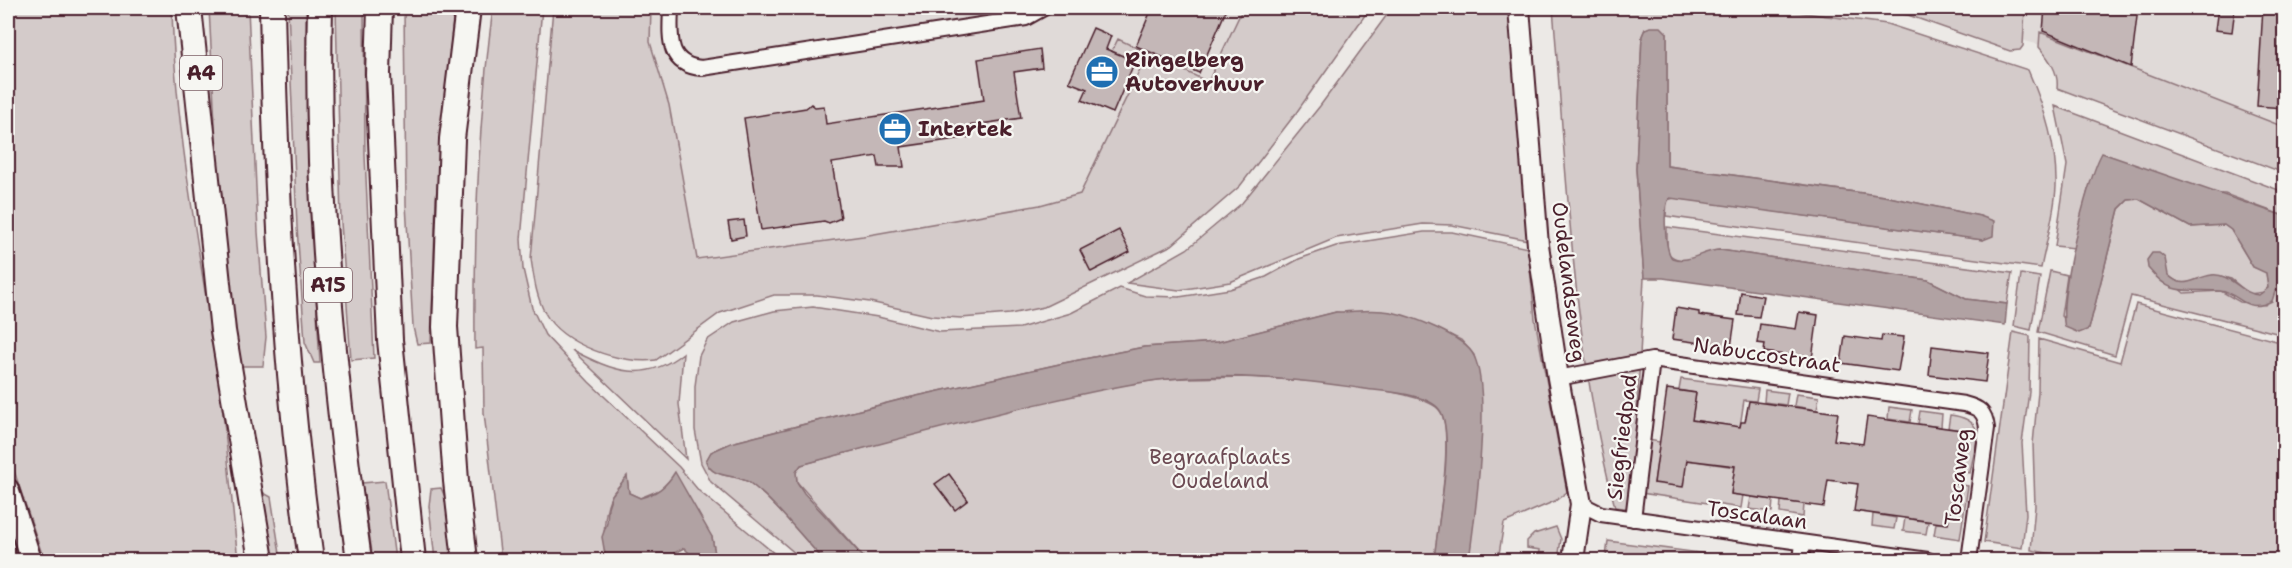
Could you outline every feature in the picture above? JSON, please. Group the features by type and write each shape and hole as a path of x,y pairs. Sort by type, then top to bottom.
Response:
{"highway":[{"path":"189,8 223,331 261,561"},
{"name":"A4","path":"200,8 202,138"},
{"name":"A15","path":"272,8 279,218 300,481 311,561"},
{"name":"A15","path":"320,8 318,62 329,297 360,561"},
{"path":"380,8 378,74 390,340 413,561"},
{"path":"465,561 456,481 445,327 452,139 468,8"}],"street":[{"path":"671,8 670,40 673,51 689,67 702,68 1026,18 1044,8"},
{"name":"Oudelandseweg","path":"1519,8 1538,245 1558,378 1581,504 1573,561"},
{"name":"Nabuccostraat","path":"1558,378 1652,360 1972,406"},
{"name":"Siegfriedpad","path":"1633,519 1652,360"},
{"name":"Toscaweg","path":"1969,561 1987,428 1985,415 1972,406"},
{"path":"8,489 31,561"},
{"name":"Toscalaan","path":"1581,504 1601,514 1928,561"},
{"path":"1800,561 1803,543"}],"shaded area":[{"path":"651,8 1243,8 1209,82 1087,196 997,219 695,261 657,66 650,42"},
{"path":"1900,8 2284,8 2284,146 2048,47"},
{"path":"1661,27 1667,33 1667,166 1884,196 1994,221 1993,236 1983,240 1670,198 1666,209 1665,228 1672,258 1691,258 1720,250 1928,280 1966,299 2007,304 2005,325 1663,278 1644,278 1636,169 1642,36 1645,29"},
{"path":"2102,153 2284,216 2284,264 2272,301 2255,306 2220,291 2180,290 2165,284 2148,268 2147,260 2152,253 2159,253 2165,258 2168,275 2180,282 2185,283 2206,276 2219,275 2253,294 2259,295 2268,288 2266,273 2253,267 2231,230 2224,225 2190,227 2139,199 2128,200 2119,209 2089,329 2079,333 2065,327 2065,292 2069,267 2089,188"},
{"path":"1378,310 1411,318 1449,334 1460,341 1474,356 1482,397 1482,425 1478,486 1469,560 1434,560 1446,462 1445,425 1441,412 1436,406 1418,397 1314,382 1236,377 1158,380 1025,407 801,465 796,472 797,482 804,493 866,560 824,560 760,491 745,480 719,474 709,467 706,461 711,452 731,443 899,400 1144,347 1218,342 1336,312"},
{"path":"675,472 712,537 716,560 688,560 689,553 684,548 661,560 606,560 602,537 612,495 627,476 629,493 640,498 656,492 668,482"}],"green space":[{"path":"8,8 172,8 183,146 221,397 238,560 44,560 8,453"},
{"path":"209,8 248,8 258,232 266,337 263,366 240,366 217,162"},
{"path":"288,8 306,8 308,160 320,363 314,363 305,342 297,227"},
{"path":"336,8 364,8 365,155 374,358 351,360 341,223"},
{"path":"404,8 454,8 436,199 431,343 417,344 413,327 406,204"},
{"path":"493,8 542,8 521,239 523,269 532,308 545,335 589,382 679,467 699,491 782,560 716,560 712,537 670,480 662,489 640,498 629,493 627,477 609,501 604,536 606,560 501,560 484,413 483,348 475,349 478,178"},
{"path":"553,8 651,8 650,42 669,105 697,259 863,236 1040,205 1080,194 1142,65 1112,51 1118,39 1208,82 1243,8 1341,8 1348,11 1353,8 1370,8 1296,113 1240,186 1172,245 1044,307 1010,314 961,318 932,316 870,302 817,295 774,295 720,313 656,360 642,361 610,356 565,335 545,313 537,293 531,259"},
{"path":"1392,8 1510,8 1528,240 1452,225 1423,224 1336,238 1230,282 1179,290 1127,283 1187,249 1242,203 1320,106"},
{"path":"1553,8 1768,8 1887,24 2028,70 2052,141 2056,171 2054,207 2041,268 1666,216 1667,200 1674,198 1983,240 1980,216 1884,196 1667,166 1667,33 1645,29 1642,36 1636,169 1644,278 1632,509 1615,507 1589,383 1580,321 1567,196"},
{"path":"1860,8 1984,8 2005,12 2006,8 2025,8 2023,46 2020,50 2010,51 1908,15"},
{"path":"2040,32 2284,127 2284,173 2057,88 2055,71 2039,47"},
{"path":"2055,106 2284,192 2284,216 2225,194 2088,190 2075,248 2055,246 2067,165"},
{"path":"2139,199 2190,227 2224,225 2231,230 2253,267 2266,272 2268,287 2265,292 2249,294 2231,279 2213,275 2188,284 2179,283 2147,260 2184,293 2221,291 2240,302 2265,305 2284,264 2284,335 2131,296 2115,355 2038,332 2050,271 2067,275 2061,316 2089,329 2119,209 2128,200"},
{"path":"1667,227 2012,273 2007,304 1966,299 1928,280 1720,250 1679,260 1667,252"},
{"path":"1424,232 1452,232 1528,248 1535,319 1567,492 1555,501 1504,523 1498,560 1469,560 1481,437 1478,373 1474,355 1461,340 1433,327 1336,312 1218,342 1144,347 1064,363 899,400 731,443 711,452 706,461 709,467 719,474 745,480 760,491 824,560 803,560 711,482 701,463 695,430 695,386 699,356 707,340 734,322 774,311 813,307 878,317 940,332 1020,328 1071,313 1120,288 1145,296 1179,297 1230,289 1266,277 1299,259 1336,246"},
{"path":"2021,274 2040,277 2031,330 2014,326"},
{"path":"2136,304 2284,343 2284,560 2083,560 2031,550 2035,506 2033,444 2038,392 2039,339 2120,362"},
{"path":"2013,332 2030,336 2029,392 2022,443 2026,514 2022,548 1984,542"},
{"path":"572,350 601,364 628,371 655,369 683,353 679,404 686,459"},
{"name":"Begraafplaats Oudeland","path":"1239,377 1282,379 1378,390 1428,402 1440,411 1446,439 1434,560 866,560 797,482 796,472 801,465 1022,406 1157,380"},
{"path":"1681,379 1758,389 1756,401 1744,400 1740,427 1692,420 1696,393 1679,390"},
{"path":"1765,390 1788,393 1786,405 1764,402"},
{"path":"1796,394 1819,397 1817,410 1794,406"},
{"path":"1889,407 1912,410 1910,422 1888,419"},
{"path":"1920,411 1942,414 1941,427 1918,424"},
{"path":"1950,415 1963,418 1975,427 1977,434 1970,473 1956,471 1961,430 1948,428"},
{"path":"1648,440 1660,442 1654,483 1687,460 1735,467 1731,493 1743,495 1741,508 1641,493"},
{"path":"385,481 395,560 373,560 362,483"},
{"path":"1954,484 1968,486 1960,539 1934,535 1936,523 1948,524"},
{"path":"441,488 445,497 453,560 435,560 429,506 431,489"},
{"path":"260,491 271,497 281,560 273,560"},
{"path":"1751,497 1773,500 1772,512 1749,509"},
{"path":"1781,501 1804,504 1803,517 1780,513"},
{"path":"1873,514 1896,518 1894,529 1872,526"},
{"path":"1905,518 1928,522 1926,534 1903,531"},
{"path":"1556,527 1561,539 1558,560 1539,560 1540,550 1527,548 1527,541 1534,534"},
{"path":"1608,541 1753,560 1628,560 1606,557"}],"building":[{"path":"1152,8 1227,8 1199,73 1136,46"},
{"path":"2045,8 2138,8 2131,67 2043,31"},
{"path":"2218,8 2235,8 2232,32 2215,30"},
{"path":"2263,8 2284,8 2284,108 2257,106"},
{"name":"Ringelberg Autoverhuur","path":"1093,28 1111,36 1106,49 1135,61 1113,113 1082,100 1087,89 1069,82"},
{"path":"1040,49 1042,68 1014,72 1021,118 968,126 970,137 901,147 904,167 879,167 877,156 832,163 841,218 829,223 824,221 761,230 744,118 806,108 811,104 815,107 824,106 826,124 984,100 978,59"},
{"path":"744,220 746,236 731,239 728,222"},
{"path":"1119,230 1130,252 1091,272 1080,250"},
{"path":"1741,292 1763,296 1759,317 1738,315"},
{"path":"1676,308 1699,312 1699,315 1735,320 1731,347 1672,339"},
{"path":"1799,312 1818,315 1812,359 1764,352 1765,344 1757,343 1760,324 1796,329"},
{"path":"1882,335 1904,337 1898,371 1841,363 1845,336 1881,341"},
{"path":"1932,346 1989,353 1985,382 1929,375"},
{"path":"1667,389 1696,393 1692,420 1740,427 1741,422 1745,422 1749,401 1838,413 1834,440 1863,444 1867,417 1961,430 1948,524 1854,511 1858,484 1828,480 1824,507 1731,494 1735,466 1687,460 1683,487 1654,483"},
{"path":"949,474 968,500 955,510 935,484"}],"place":[{"name":"Ringelberg Autoverhuur","path":"1102,72"},
{"name":"Intertek","path":"895,129"}]}
